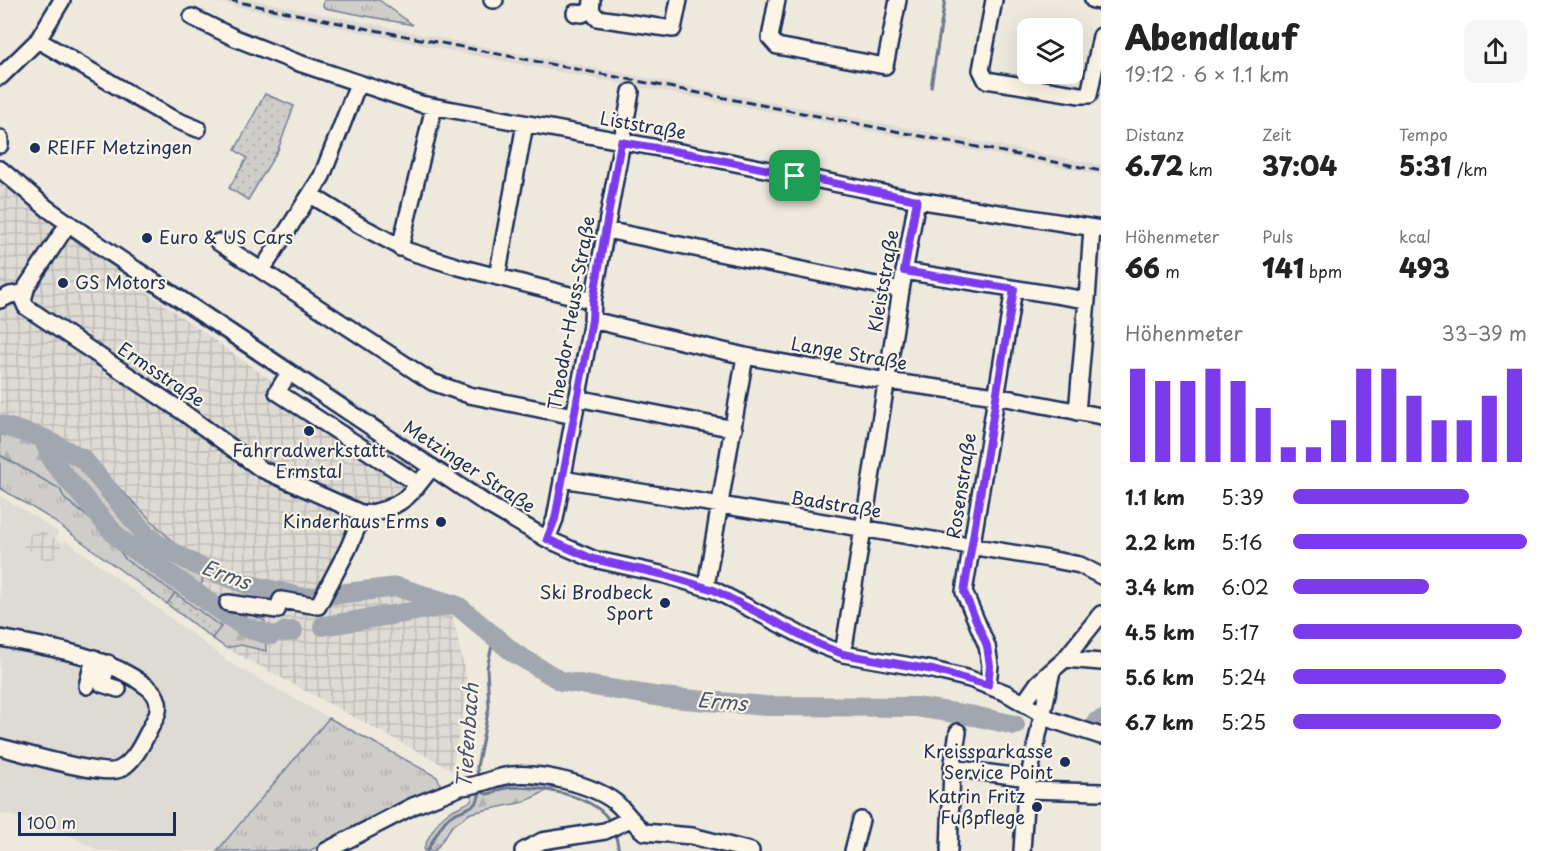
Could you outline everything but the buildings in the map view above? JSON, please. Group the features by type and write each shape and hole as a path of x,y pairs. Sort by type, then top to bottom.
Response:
{"street":[{"path":"0,77 38,40 62,0"},
{"path":"575,13 582,14 592,5 597,18 673,29 679,0"},
{"path":"777,0 770,38 777,46 885,66 898,0"},
{"path":"994,0 981,70 986,80 1089,95 1101,36"},
{"path":"1093,0 1101,1"},
{"name":"Liststraße","path":"192,17 235,38 406,100 917,200 1096,228"},
{"path":"38,40 171,118 198,129"},
{"path":"262,270 322,176 358,84"},
{"name":"Theodor-Heuss-Straße","path":"547,539 555,519 631,92"},
{"path":"400,248 434,106"},
{"path":"497,277 525,124"},
{"path":"0,138 0,145"},
{"name":"Metzinger Straße","path":"0,169 68,224 485,503 547,539 593,559 706,586 820,645 843,654 933,670 988,685 1052,720 1101,736"},
{"path":"311,195 400,248 497,277 593,301"},
{"name":"Kleiststraße","path":"843,654 917,200"},
{"path":"0,300 10,294 24,293 68,224"},
{"path":"1077,412 1096,228"},
{"path":"606,230 901,290"},
{"path":"218,242 432,382 469,395 574,416"},
{"path":"904,271 1088,300"},
{"name":"Rosenstraße","path":"988,685 990,666 987,646 964,592 1014,289"},
{"name":"Ermsstraße","path":"24,293 23,300 26,307 180,410 261,469 363,514"},
{"name":"Lange Straße","path":"592,320 745,356 886,381 996,396 1101,416"},
{"path":"706,586 745,356"},
{"path":"289,373 277,392 418,484"},
{"path":"577,398 734,429"},
{"path":"228,603 277,610 281,600 318,606 348,549 363,514 382,512 400,504 432,467"},
{"name":"Badstraße","path":"562,479 972,546 1080,566 1101,576"},
{"path":"1024,703 1038,683 1065,659 1101,614"},
{"path":"0,638 101,661 146,686 159,701 156,718 135,755 128,764 114,772 79,767 0,747"},
{"path":"1065,659 1101,662"},
{"path":"87,686 101,661"},
{"path":"101,661 102,684 118,689"},
{"path":"1022,851 1027,784 1052,670"},
{"path":"950,851 952,768 958,732"},
{"path":"952,768 1027,784 1101,792"},
{"path":"332,849 413,806 461,787 511,775 556,777 593,790 615,802 626,821 644,832 692,837 751,851"},
{"path":"853,851 861,820"},
{"path":"523,851 542,841 605,831 626,821"}],"shaded area":[{"path":"206,0 253,0 1101,165 1101,175 461,53"},
{"path":"0,182 36,213 269,379 413,465 414,477 408,492 369,508 330,599 384,590 452,613 468,686 452,770 226,648 241,645 265,621 200,589 207,564 180,549 78,446 0,416"},
{"path":"0,496 59,533 55,539 35,527 50,563 66,540 232,664 329,718 217,851 98,851 53,826 0,813"},
{"path":"35,527 63,543 51,563 23,547"}],"green space":[{"path":"324,0 379,0 413,25 325,8"},
{"path":"265,94 294,106 278,150 248,200 229,188 247,158 235,150"},
{"path":"71,238 78,239 278,373 276,375"},
{"path":"136,261 142,262 488,493 487,495"},
{"path":"0,416 77,446 180,549 207,564 200,589 265,621 266,651 241,645 226,648 212,638 220,627 126,560 108,533 65,499 60,489 0,455"},
{"path":"0,455 60,489 65,499 108,533 126,560 175,593 167,604 48,517 0,488"},
{"path":"175,593 221,627 212,638 167,604"},
{"path":"329,718 437,777 440,783 438,790 309,851 217,851"},
{"path":"531,781 566,785 548,790 524,802 471,813 452,826 435,851 424,851 429,837 443,817 472,800 471,790 498,782"}],"waterway":[{"path":"931,87 945,0"},
{"name":"Erms","path":"0,425 43,438 83,459 150,540 198,566 246,584 304,598 397,587 458,606 514,653 561,681 661,697 766,706 916,707 1015,725"},
{"name":"Erms","path":"43,438 53,462 118,538 246,628 271,635"},
{"name":"Erms","path":"323,626 447,606"},
{"name":"Erms","path":"284,632 293,631"},
{"name":"Tiefenbach","path":"478,778 477,767 489,707 487,668 494,636"},
{"name":"Erms","path":"1096,722 1101,720"},
{"name":"Tiefenbach","path":"427,851 448,818 470,807 478,800 479,787"},
{"path":"479,789 487,794 517,787 564,794 593,806 604,814 611,824"},
{"path":"615,832 619,851"}],"railway":[{"path":"229,0 1101,171"}],"place":[{"name":"REIFF Metzingen","path":"35,148"},
{"name":"Euro & US Cars","path":"147,238"},
{"name":"GS Motors","path":"63,283"},
{"name":"Fahrradwerkstatt Ermstal","path":"309,431"},
{"name":"Kinderhaus Erms","path":"441,522"},
{"name":"Ski Brodbeck Sport","path":"665,603"},
{"name":"Kreissparkasse Service Point","path":"1065,762"},
{"name":"Katrin Fritz Fußpflege","path":"1037,807"}],"route":[{"path":"621,142 636,143 795,176 917,200 904,271 1014,289 964,592 987,646 990,666 988,685 933,670 843,654 820,645 706,586 593,559 547,539 555,519 592,320 593,301 621,142"}]}
